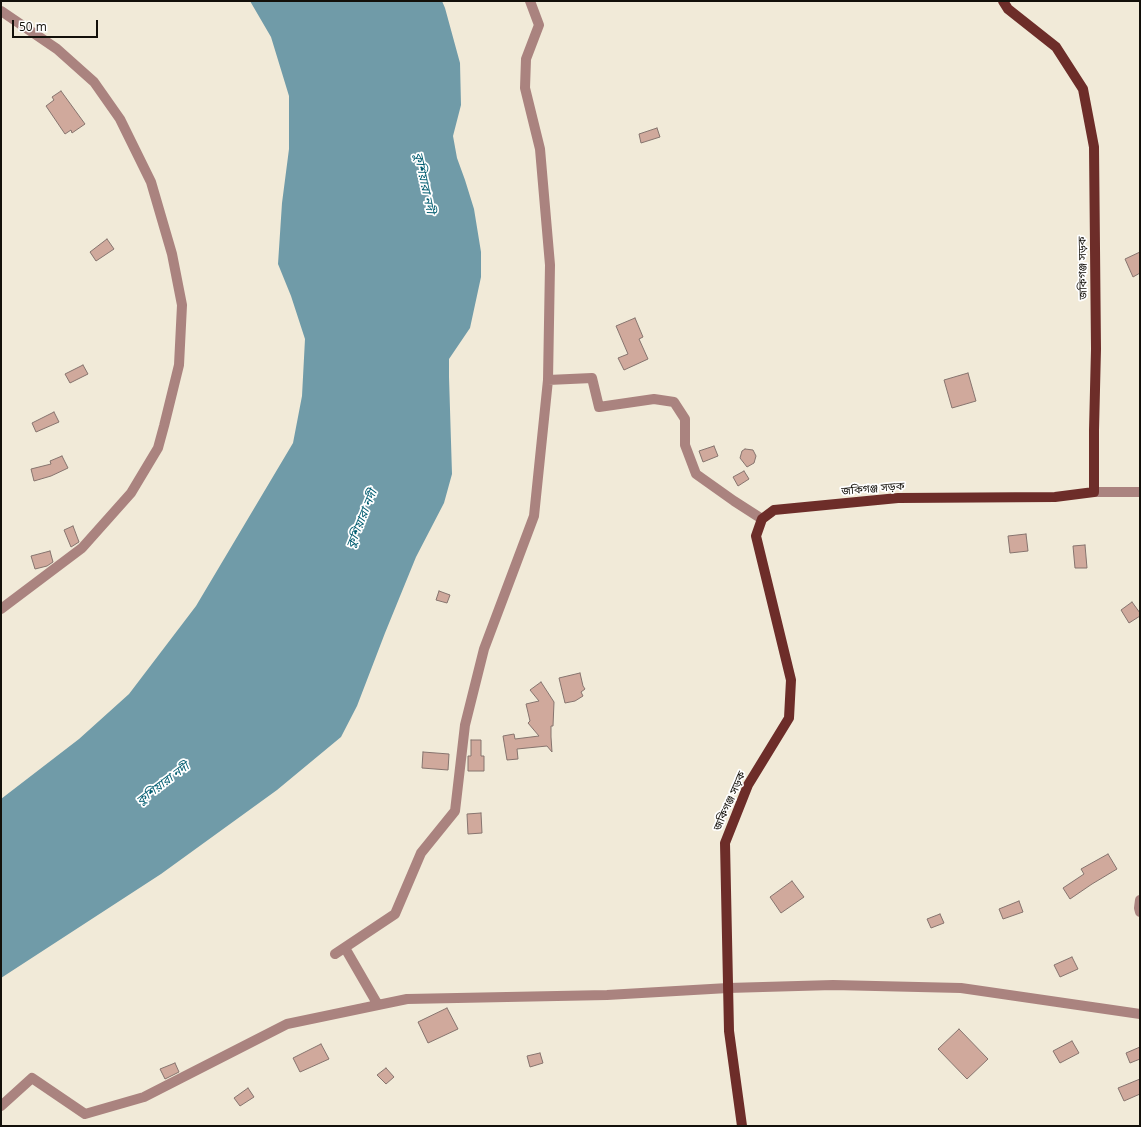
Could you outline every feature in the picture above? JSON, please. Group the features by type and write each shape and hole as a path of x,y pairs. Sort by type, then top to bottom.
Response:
{"main road":[{"name":"জকিগঞ্জ সড়ক","path":"742,1126 729,1031 725,843 748,785 789,718 791,680 756,536 762,519 774,510 898,498 1055,497 1094,492 1096,349 1094,147 1083,89 1056,47 1008,9 1003,1"}],"street":[{"path":"335,954 394,914 421,853 455,812 465,725 484,649 534,516 548,380 550,265 540,149 525,88 526,59 538,25 530,1"},
{"path":"1,10 57,49 94,82 120,119 151,182 172,254 182,305 179,365 162,433 158,448 132,493 82,548 1,609"},
{"path":"548,380 592,378 599,407 654,400 674,402 685,419 685,445 696,474 762,519"},
{"path":"1094,492 1140,492"},
{"path":"1140,900 1140,912"},
{"path":"345,948 378,1005"},
{"path":"1,1106 32,1078 85,1114 144,1097 287,1024 407,999 607,995 728,988 833,985 961,988 1140,1014"}],"water":[{"name":"কুশিয়ারা নদী","path":"250,1 442,1 445,8 460,63 461,105 453,136 457,158 474,209 481,252 481,277 470,328 449,359 452,474 444,503 416,557 357,706 341,737 277,790 161,874 1,978 1,799 79,739 129,694 196,606 293,443 302,396 305,339 291,296 278,264 282,203 289,149 289,96 271,37"}],"building":[{"path":"61,91 85,124 72,133 71,130 65,134 46,106 54,100 52,97"},
{"path":"657,128 660,137 641,143 639,134"},
{"path":"107,239 114,249 96,261 90,252"},
{"path":"1140,252 1140,273 1133,277 1125,259"},
{"path":"635,318 643,337 639,339 648,359 624,370 618,358 628,354 616,326"},
{"path":"83,365 88,374 70,383 65,374"},
{"path":"968,373 976,401 952,408 944,380"},
{"path":"54,412 59,422 36,432 32,423"},
{"path":"714,446 718,456 703,462 699,451"},
{"path":"745,449 753,450 756,456 754,463 747,467 740,458 742,451"},
{"path":"62,456 68,468 51,476 34,481 31,469 51,464 50,461"},
{"path":"744,471 749,479 738,486 733,477"},
{"path":"73,526 79,542 71,547 64,530"},
{"path":"1026,534 1028,551 1010,553 1008,536"},
{"path":"1085,545 1087,568 1075,568 1073,546"},
{"path":"50,551 53,562 47,566 35,569 31,556"},
{"path":"439,591 450,595 447,603 436,600"},
{"path":"1132,602 1140,613 1140,616 1129,623 1121,610"},
{"path":"580,673 585,689 581,692 583,696 575,701 565,703 559,678"},
{"path":"541,682 554,702 553,726 551,726 552,752 547,746 517,749 518,759 507,760 503,736 514,734 515,739 539,736 528,723 530,721 526,704 539,701 530,690"},
{"path":"471,740 481,740 481,756 484,756 484,771 468,771 468,756 471,756"},
{"path":"423,752 449,754 448,770 422,768"},
{"path":"481,813 482,833 468,834 467,814"},
{"path":"1108,854 1117,869 1070,899 1063,888 1084,874 1081,869"},
{"path":"792,881 804,897 781,913 770,897"},
{"path":"1019,901 1023,912 1003,919 999,909"},
{"path":"940,914 944,923 931,928 927,919"},
{"path":"1072,957 1078,969 1060,977 1054,965"},
{"path":"447,1008 458,1029 428,1043 418,1022"},
{"path":"959,1029 988,1059 967,1079 938,1049"},
{"path":"1072,1041 1079,1053 1060,1063 1053,1051"},
{"path":"321,1044 329,1059 300,1072 293,1058"},
{"path":"1140,1047 1140,1059 1130,1063 1126,1053"},
{"path":"540,1053 543,1063 530,1067 527,1056"},
{"path":"175,1063 179,1072 165,1079 160,1069"},
{"path":"386,1068 394,1077 386,1084 377,1075"},
{"path":"1140,1079 1140,1094 1124,1101 1118,1088"},
{"path":"248,1088 254,1097 240,1106 234,1098"}]}
